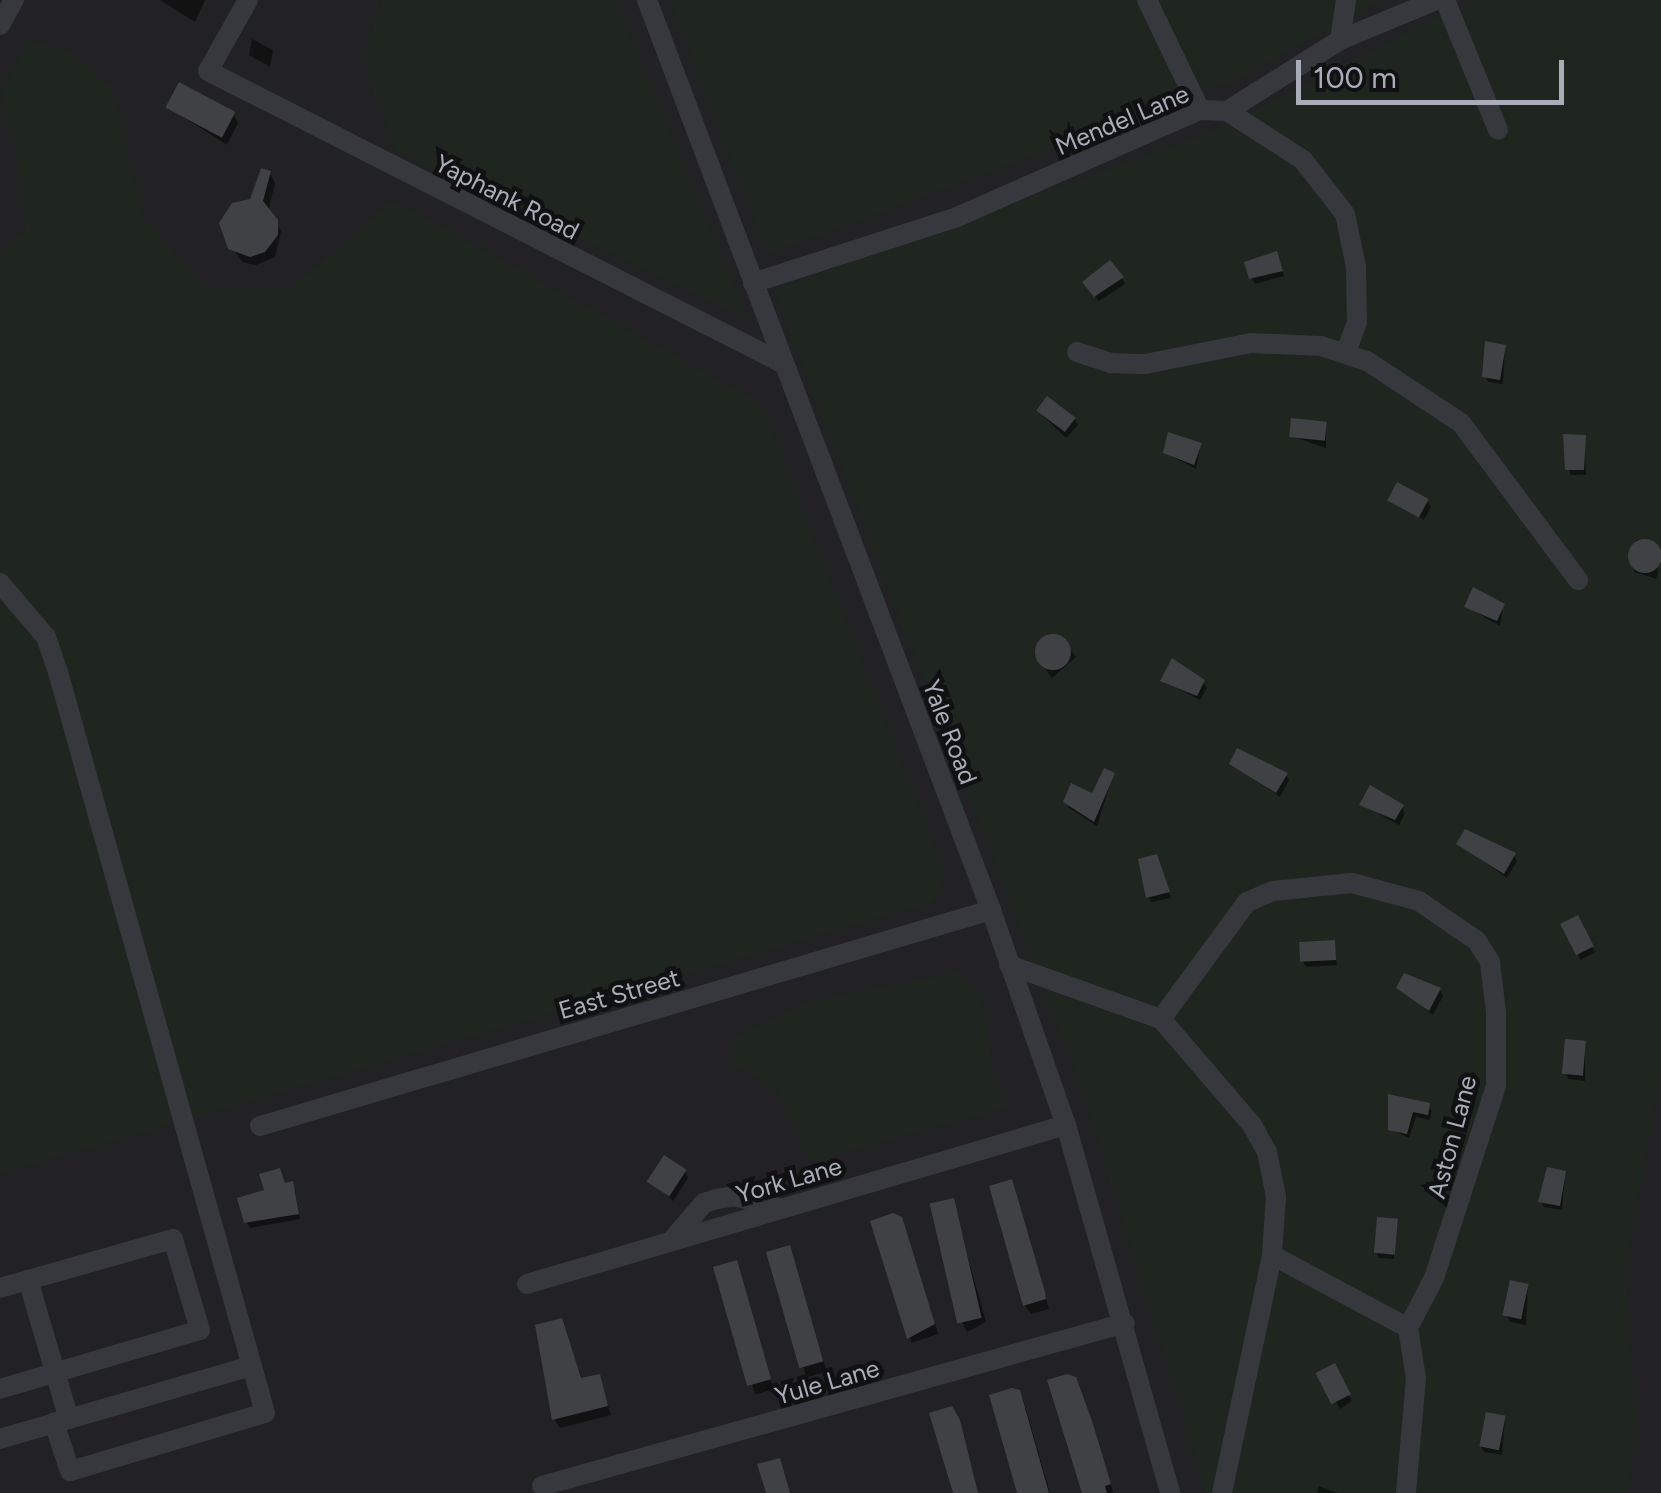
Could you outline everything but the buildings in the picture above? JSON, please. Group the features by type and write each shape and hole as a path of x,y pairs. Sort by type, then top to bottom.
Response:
{"street":[{"path":"0,25 14,0"},
{"name":"Yaphank Road","path":"248,0 208,71 784,364"},
{"name":"Yale Road","path":"646,0 991,910 1066,1126 1125,1323 1170,1493"},
{"path":"1146,0 1200,110"},
{"path":"1340,40 1346,0"},
{"path":"1227,111 1340,40 1436,0"},
{"path":"1445,0 1498,130"},
{"name":"Mendel Lane","path":"754,284 957,217 1200,110 1227,111 1303,160 1345,214 1356,266 1357,322 1346,352"},
{"path":"1077,352 1111,364 1145,364 1252,343 1346,352 1461,423 1578,580"},
{"path":"0,583 46,637 58,672 265,1413 70,1471 56,1372 28,1280"},
{"name":"Aston Lane","path":"1160,1019 1247,902 1274,891 1352,884 1389,892 1419,900 1477,940 1490,962 1496,1086 1440,1261 1408,1328"},
{"name":"East Street","path":"260,1126 991,910"},
{"path":"1009,965 1160,1019 1252,1125 1267,1152 1276,1197 1272,1255 1222,1493"},
{"name":"York Lane","path":"527,1284 1066,1126"},
{"path":"0,1288 172,1239 200,1330 0,1388"},
{"path":"1272,1255 1408,1328 1416,1378 1406,1493"},
{"name":"Yule Lane","path":"542,1486 1125,1323"},
{"path":"0,1439 251,1366"}],"shaded area":[{"path":"0,0 1661,0 1661,1493 0,1493"},
{"path":"383,0 616,0 749,319 394,151 362,60"},
{"path":"669,0 1383,0 1234,81 767,255"},
{"path":"1470,0 1661,0 1661,1074 1625,1274 1637,1432 1628,1493 1206,1493 1082,1091 773,290 1209,133"},
{"path":"28,40 72,51 114,90 144,216 203,286 290,289 393,200 762,404 947,877 933,902 0,1174 0,251 26,231 18,160 0,94"},
{"path":"958,972 982,995 992,1063 1008,1107 809,1162 777,1091 730,1061 737,1035 811,1001"}]}
